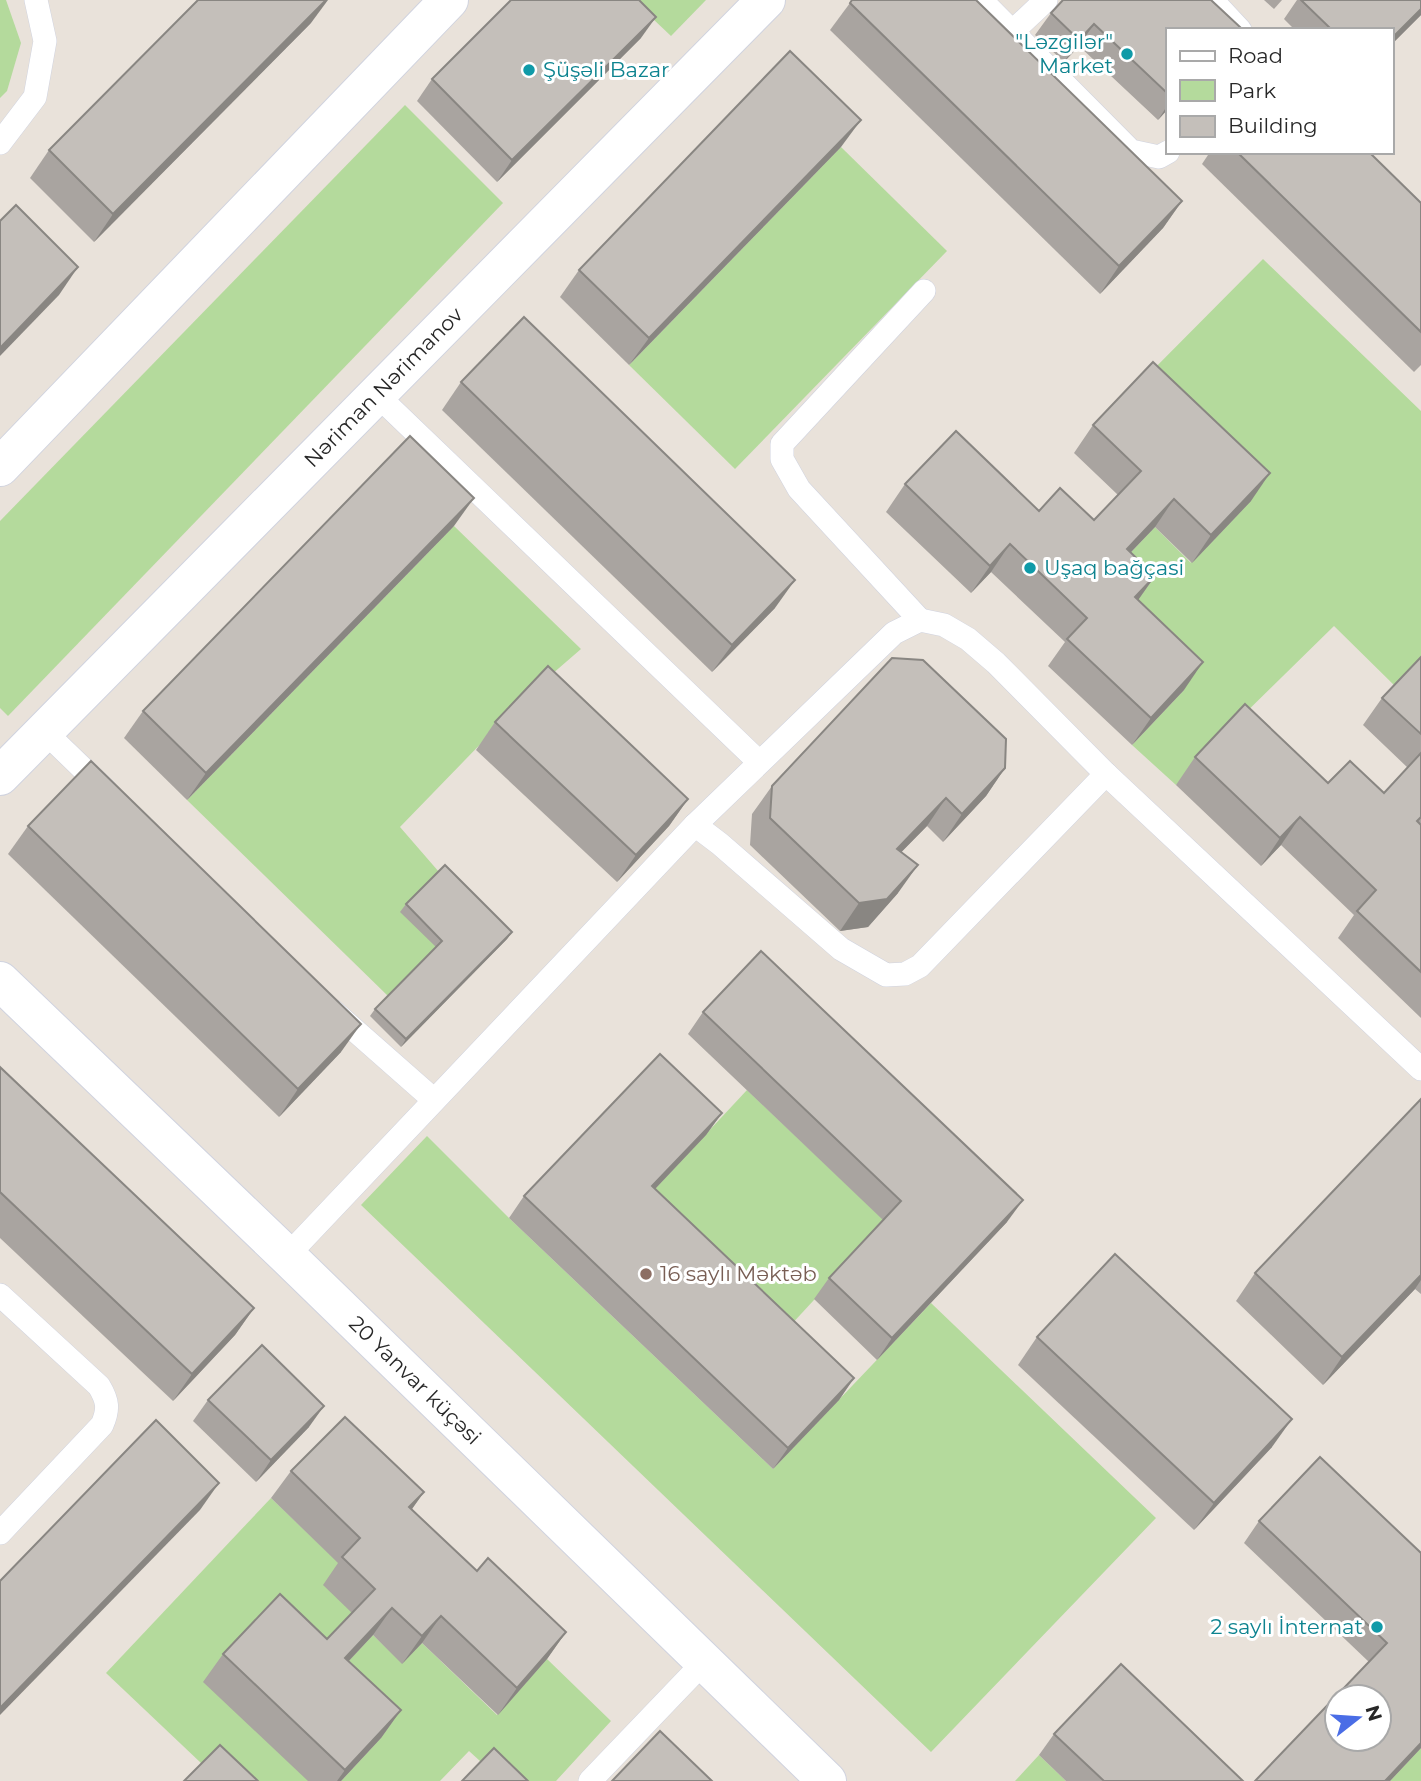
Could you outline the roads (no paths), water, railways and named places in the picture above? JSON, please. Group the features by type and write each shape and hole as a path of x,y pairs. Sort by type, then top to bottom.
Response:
{"main road":[{"path":"0,467 449,0"},
{"name":"Nəriman Nərimanov","path":"0,776 766,0"},
{"name":"20 Yanvar küçəsi","path":"0,981 827,1781"}],"lane":[{"path":"0,143 35,97 45,41 36,0"},
{"path":"981,0 1131,151 1159,157 1166,153"},
{"path":"1013,31 1046,0"},
{"path":"1212,0 1238,28"},
{"path":"924,291 782,443 782,459 799,489 920,620 944,625 968,639 996,663 1106,774 1421,1069"},
{"path":"377,395 759,762"},
{"path":"287,1256 695,825 894,633 920,620"},
{"path":"44,731 124,808"},
{"path":"695,825 841,949 886,975 905,974 920,966 1106,774"},
{"path":"313,993 434,1100"},
{"path":"0,1295 99,1386 107,1400 107,1413 102,1425 0,1533"},
{"path":"590,1781 704,1662"}],"place":[{"name":"\"Ləzgilər\" Market","path":"1127,54"},
{"name":"Şüşəli Bazar","path":"529,70"},
{"name":"Uşaq bağçasi","path":"1030,568"},
{"name":"16 saylı Məktəb","path":"646,1274"},
{"name":"2 saylı İnternat","path":"1377,1627"}]}
